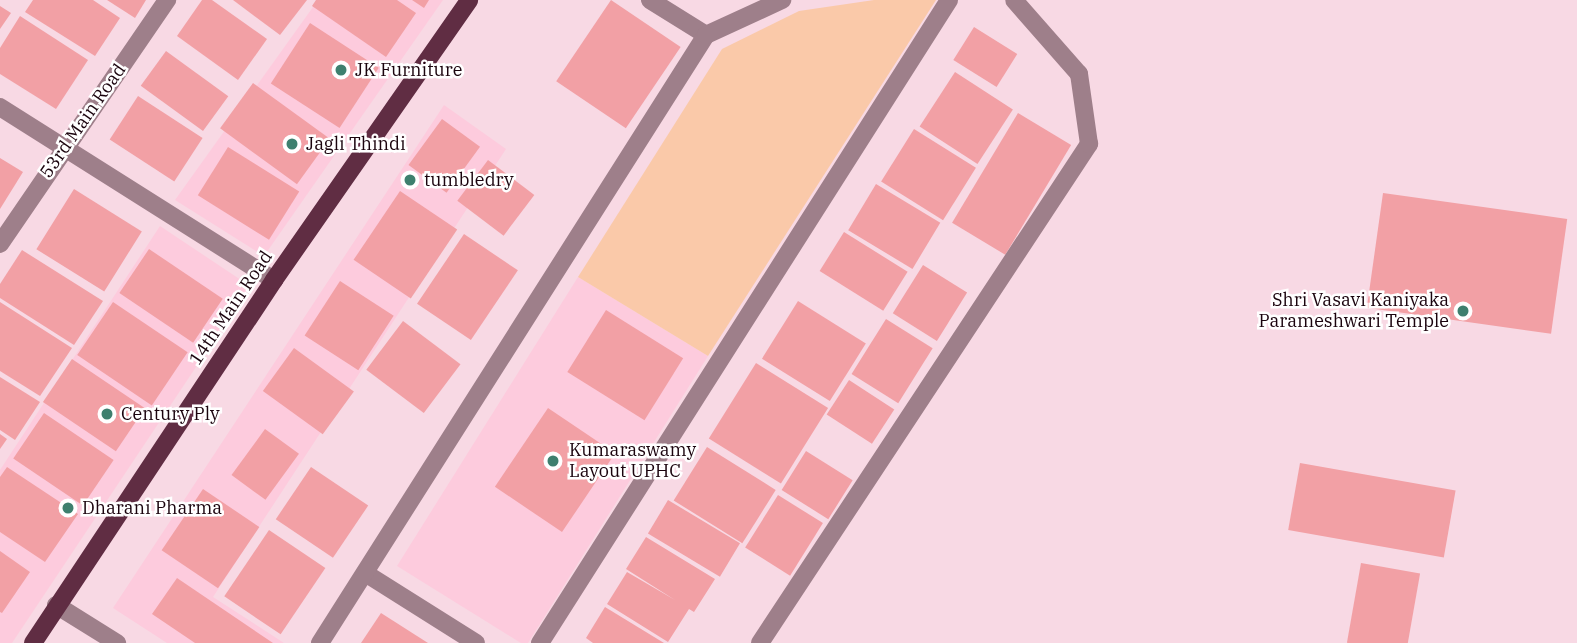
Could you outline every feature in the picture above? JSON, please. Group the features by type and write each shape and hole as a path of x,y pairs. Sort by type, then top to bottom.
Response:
{"main road":[{"name":"14th Main Road","path":"33,643 274,280 469,0"}],"street":[{"name":"53rd Main Road","path":"0,244 167,0"},
{"path":"650,0 706,36"},
{"path":"320,643 706,36 782,0"},
{"path":"540,643 949,0"},
{"path":"760,643 1089,144 1079,74 1014,0"},
{"path":"0,107 274,280"},
{"path":"365,573 476,643"},
{"path":"56,605 117,643"}],"shaded area":[{"path":"318,0 443,0 264,256 175,200"},
{"path":"874,0 936,0 708,356 578,277 722,49 799,11"},
{"path":"444,105 506,149 213,597 284,643 167,643 113,608"},
{"path":"160,226 250,286 12,643 0,643 0,470"},
{"name":"Kumaraswamy Layout UPHC","path":"578,277 708,356 528,643 521,643 397,566"}],"building":[{"path":"33,0 93,0 120,18 95,56 25,12"},
{"path":"107,0 146,0 135,18"},
{"path":"202,0 212,0 267,39 238,80 177,36"},
{"path":"233,0 307,0 280,35"},
{"path":"316,0 397,0 416,13 386,57 312,6"},
{"path":"412,0 429,0 424,8"},
{"path":"611,0 681,47 626,128 556,81"},
{"path":"0,6 11,13 0,29"},
{"path":"20,16 88,60 56,109 0,74 0,48"},
{"path":"310,23 379,68 340,128 271,83"},
{"path":"974,27 1017,54 997,87 953,60"},
{"path":"166,51 228,96 203,131 141,86"},
{"path":"955,72 1013,110 977,164 920,127"},
{"path":"253,83 330,139 297,184 220,128"},
{"path":"138,96 203,138 174,182 110,140"},
{"path":"1018,113 1071,145 1005,255 952,223"},
{"path":"442,119 480,147 447,193 408,165"},
{"path":"914,129 976,168 943,220 881,182"},
{"path":"228,147 299,192 269,240 198,195"},
{"path":"0,158 23,172 0,209"},
{"path":"488,160 534,195 504,236 457,201"},
{"path":"876,184 940,223 912,269 848,230"},
{"path":"74,189 142,231 104,292 36,249"},
{"path":"400,191 457,230 411,298 354,260"},
{"path":"1383,193 1567,219 1551,334 1367,308"},
{"path":"844,232 908,272 883,311 820,271"},
{"path":"464,234 518,270 471,340 417,304"},
{"path":"149,249 223,299 193,343 119,293"},
{"path":"22,250 103,301 74,345 0,298 0,284"},
{"path":"923,265 967,293 937,341 893,313"},
{"path":"340,281 394,316 358,370 305,336"},
{"path":"798,301 866,343 830,401 762,359"},
{"path":"0,302 72,348 40,396 0,371"},
{"path":"113,302 188,352 152,405 77,355"},
{"path":"606,310 683,358 644,420 567,372"},
{"path":"886,319 933,348 898,403 852,374"},
{"path":"403,321 461,364 424,413 366,370"},
{"path":"294,348 354,391 323,434 263,391"},
{"path":"72,359 145,408 116,451 43,402"},
{"path":"756,363 828,408 781,484 709,438"},
{"path":"0,377 40,402 15,440 0,430"},
{"path":"849,380 894,409 872,444 827,414"},
{"path":"548,408 615,453 562,532 495,487"},
{"path":"44,413 114,460 83,506 13,459"},
{"path":"265,429 299,454 265,500 231,475"},
{"path":"0,434 7,439 0,449"},
{"path":"707,447 776,490 742,543 674,500"},
{"path":"806,451 853,480 828,519 782,490"},
{"path":"1300,463 1456,490 1444,557 1288,530"},
{"path":"7,467 78,514 45,562 0,532 0,477"},
{"path":"311,467 368,506 333,558 276,519"},
{"path":"203,489 259,527 218,588 162,550"},
{"path":"778,495 823,523 790,576 745,548"},
{"path":"668,500 740,543 720,577 648,533"},
{"path":"269,530 325,568 281,634 224,596"},
{"path":"646,537 715,579 694,612 689,609 668,642 607,604 627,572 675,600 626,569"},
{"path":"0,551 30,572 2,613 0,612"},
{"path":"1361,563 1420,573 1408,643 1347,643"},
{"path":"177,578 273,643 195,643 152,614"},
{"path":"605,607 664,643 593,643 586,638"},
{"path":"381,613 428,643 361,643"}],"place":[{"name":"JK Furniture","path":"341,70"},
{"name":"Jagli Thindi","path":"292,144"},
{"name":"tumbledry","path":"410,180"},
{"name":"Shri Vasavi Kaniyaka Parameshwari Temple","path":"1463,311"},
{"name":"Century Ply","path":"107,414"},
{"name":"Kumaraswamy Layout UPHC","path":"553,461"},
{"name":"Dharani Pharma","path":"68,508"}]}
